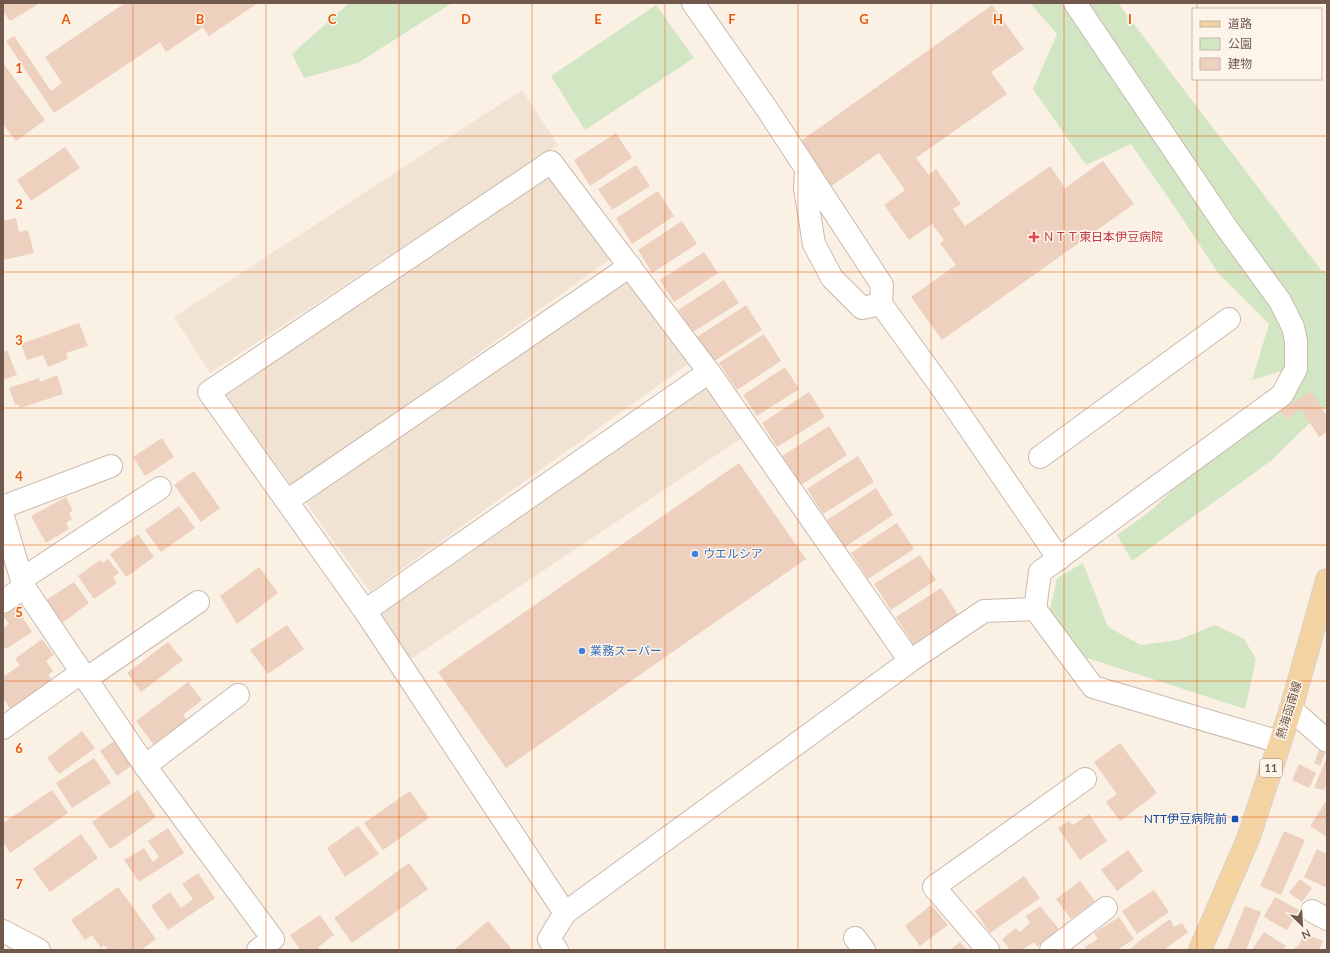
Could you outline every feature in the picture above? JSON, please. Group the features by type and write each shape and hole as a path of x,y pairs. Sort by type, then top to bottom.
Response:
{"main road":[{"name":"熱海函南線","path":"1200,950 1248,839 1291,709 1327,580"}],"street":[{"path":"693,3 769,112 882,285 881,304 944,391 1059,559"},
{"path":"1075,3 1226,227 1280,301 1293,327 1296,341 1296,369 1282,395 1040,572 1035,609 1093,687 1280,742"},
{"path":"565,913 365,611 209,392 551,162 709,372 910,661"},
{"path":"806,170 805,188 814,244 832,278 862,308 881,304"},
{"path":"287,501 630,266"},
{"path":"1040,457 1229,318"},
{"path":"365,611 709,372"},
{"path":"3,506 111,466"},
{"path":"3,602 23,583 160,488"},
{"path":"3,517 23,583 84,676 146,766 273,939 258,950"},
{"path":"3,728 198,602"},
{"path":"557,950 549,939 565,913 910,661 984,611 1035,609"},
{"path":"146,766 238,695"},
{"path":"1291,709 1327,742"},
{"path":"988,950 934,887 1085,778"},
{"path":"1051,950 1106,908"},
{"path":"3,931 39,950"}],"shaded area":[{"path":"522,90 558,145 210,373 174,317"},
{"path":"552,172 613,257 292,487 226,395"},
{"path":"630,278 691,362 370,592 304,500"},
{"path":"705,384 742,438 408,661 374,610"}],"green space":[{"path":"349,3 452,3 358,63 304,78 292,54"},
{"path":"1030,3 1118,3 1321,270 1327,272 1327,406 1272,460 1132,561 1117,535 1148,513 1251,418 1305,364 1252,380 1269,324 1218,273 1131,144 1086,165 1033,89 1057,34"},
{"path":"656,5 694,58 585,130 551,76"},
{"path":"1083,563 1108,627 1141,645 1178,640 1215,625 1244,639 1256,659 1245,709 1078,655 1048,619 1057,578"}],"building":[{"path":"3,3 40,3 10,21 3,11"},
{"path":"125,3 258,3 209,36 203,27 166,52 160,42 54,113 6,41 14,36 51,91 62,83 45,57"},
{"path":"992,5 1024,49 991,72 1007,94 916,158 929,175 936,169 961,204 953,209 965,226 1050,166 1065,188 1103,161 1134,204 942,340 911,297 956,265 940,243 944,240 932,224 909,240 884,205 905,190 879,153 830,187 798,143"},
{"path":"3,63 45,120 16,141 3,124"},
{"path":"616,133 632,158 590,186 574,160"},
{"path":"65,147 80,168 31,201 17,180"},
{"path":"636,165 650,186 612,210 598,189"},
{"path":"658,191 674,216 632,244 616,218"},
{"path":"16,218 19,232 28,230 34,253 3,260 3,221"},
{"path":"682,221 697,244 652,273 638,250"},
{"path":"704,252 718,273 674,302 660,280"},
{"path":"724,280 739,303 693,332 678,310"},
{"path":"746,305 762,330 713,362 697,337"},
{"path":"79,323 88,346 66,353 68,359 48,367 43,355 27,360 21,344"},
{"path":"764,334 781,361 737,390 719,363"},
{"path":"7,350 17,375 3,380 3,352"},
{"path":"785,367 799,389 757,416 743,395"},
{"path":"57,375 63,394 20,408 18,404 15,405 9,388 39,378 40,382"},
{"path":"1311,391 1327,416 1327,432 1319,437 1301,409 1286,419 1280,411"},
{"path":"809,392 825,417 777,447 762,423"},
{"path":"829,426 847,455 801,485 782,456"},
{"path":"162,438 174,457 145,476 133,457"},
{"path":"858,456 874,482 823,514 807,489"},
{"path":"739,463 806,559 506,768 438,672"},
{"path":"194,471 220,508 201,522 174,485"},
{"path":"876,488 893,515 845,547 827,520"},
{"path":"66,497 73,511 69,513 72,519 66,523 69,529 46,543 31,516"},
{"path":"179,506 195,528 161,552 145,530"},
{"path":"897,523 914,549 868,579 851,553"},
{"path":"138,534 154,557 126,577 110,554"},
{"path":"920,555 936,580 891,610 874,584"},
{"path":"108,559 119,573 113,577 117,583 94,599 78,576 100,560 103,563"},
{"path":"259,567 278,593 237,624 220,596"},
{"path":"74,582 89,603 62,623 46,600"},
{"path":"941,588 958,615 913,644 896,617"},
{"path":"16,607 32,632 6,649 3,646 3,628 9,624 3,615"},
{"path":"287,625 304,649 268,674 250,650"},
{"path":"42,639 54,655 46,661 53,671 48,675 52,680 11,710 3,698 3,677 20,665 15,659"},
{"path":"168,642 183,660 141,692 127,673"},
{"path":"188,682 202,700 183,715 187,720 154,745 136,721"},
{"path":"82,731 95,748 59,774 47,758"},
{"path":"117,739 134,764 117,776 100,751"},
{"path":"1120,743 1157,793 1120,821 1106,802 1117,794 1094,762"},
{"path":"1319,750 1325,753 1320,766 1314,763"},
{"path":"1327,757 1327,782 1324,790 1314,788"},
{"path":"94,758 111,783 72,808 56,783"},
{"path":"1299,764 1316,773 1309,788 1292,780"},
{"path":"52,790 68,813 10,853 3,842 3,823"},
{"path":"138,790 156,817 110,849 92,822"},
{"path":"410,791 429,818 383,850 364,823"},
{"path":"1327,800 1327,837 1310,826"},
{"path":"1089,814 1107,841 1080,860 1058,828 1068,821 1073,825"},
{"path":"358,826 379,854 345,877 327,848"},
{"path":"168,828 184,853 139,882 124,860 144,848 153,862 159,857 148,841"},
{"path":"1284,831 1305,840 1281,895 1260,886"},
{"path":"81,834 98,858 50,892 33,869"},
{"path":"1317,849 1327,854 1327,888 1304,877"},
{"path":"1128,850 1143,871 1117,891 1101,870"},
{"path":"409,863 428,889 352,943 334,918"},
{"path":"198,873 215,898 168,930 151,906 170,892 181,908 193,899 182,884"},
{"path":"1024,876 1040,898 990,933 975,911"},
{"path":"1300,879 1312,888 1302,902 1289,893"},
{"path":"1080,881 1095,901 1071,919 1056,899"},
{"path":"118,887 156,939 141,950 124,950 123,948 120,950 108,950 104,945 101,948 92,935 85,940 71,920"},
{"path":"1154,890 1169,912 1137,934 1122,911"},
{"path":"1275,897 1299,910 1287,930 1264,916"},
{"path":"931,905 948,925 920,946 905,926"},
{"path":"1040,906 1059,929 1037,947 1034,942 1022,950 1010,950 1002,939 1016,928 1020,932 1030,923 1026,916"},
{"path":"1245,906 1261,912 1246,950 1227,950"},
{"path":"320,915 334,935 318,947 320,950 300,950 290,935"},
{"path":"1119,917 1134,939 1117,950 1086,950 1085,947 1098,939 1094,933"},
{"path":"1170,919 1174,927 1182,923 1188,932 1164,950 1129,950 1142,939"},
{"path":"488,921 511,948 509,950 454,950"},
{"path":"1264,932 1286,946 1283,950 1252,950"},
{"path":"1304,933 1323,941 1319,950 1292,950 1299,945"},
{"path":"960,942 967,950 950,950"}],"place":[{"name":"ＮＴＴ東日本伊豆病院","path":"1034,237"},
{"name":"ウエルシア","path":"695,554"},
{"name":"業務スーパー","path":"582,651"},
{"name":"NTT伊豆病院前","path":"1235,819"}]}
